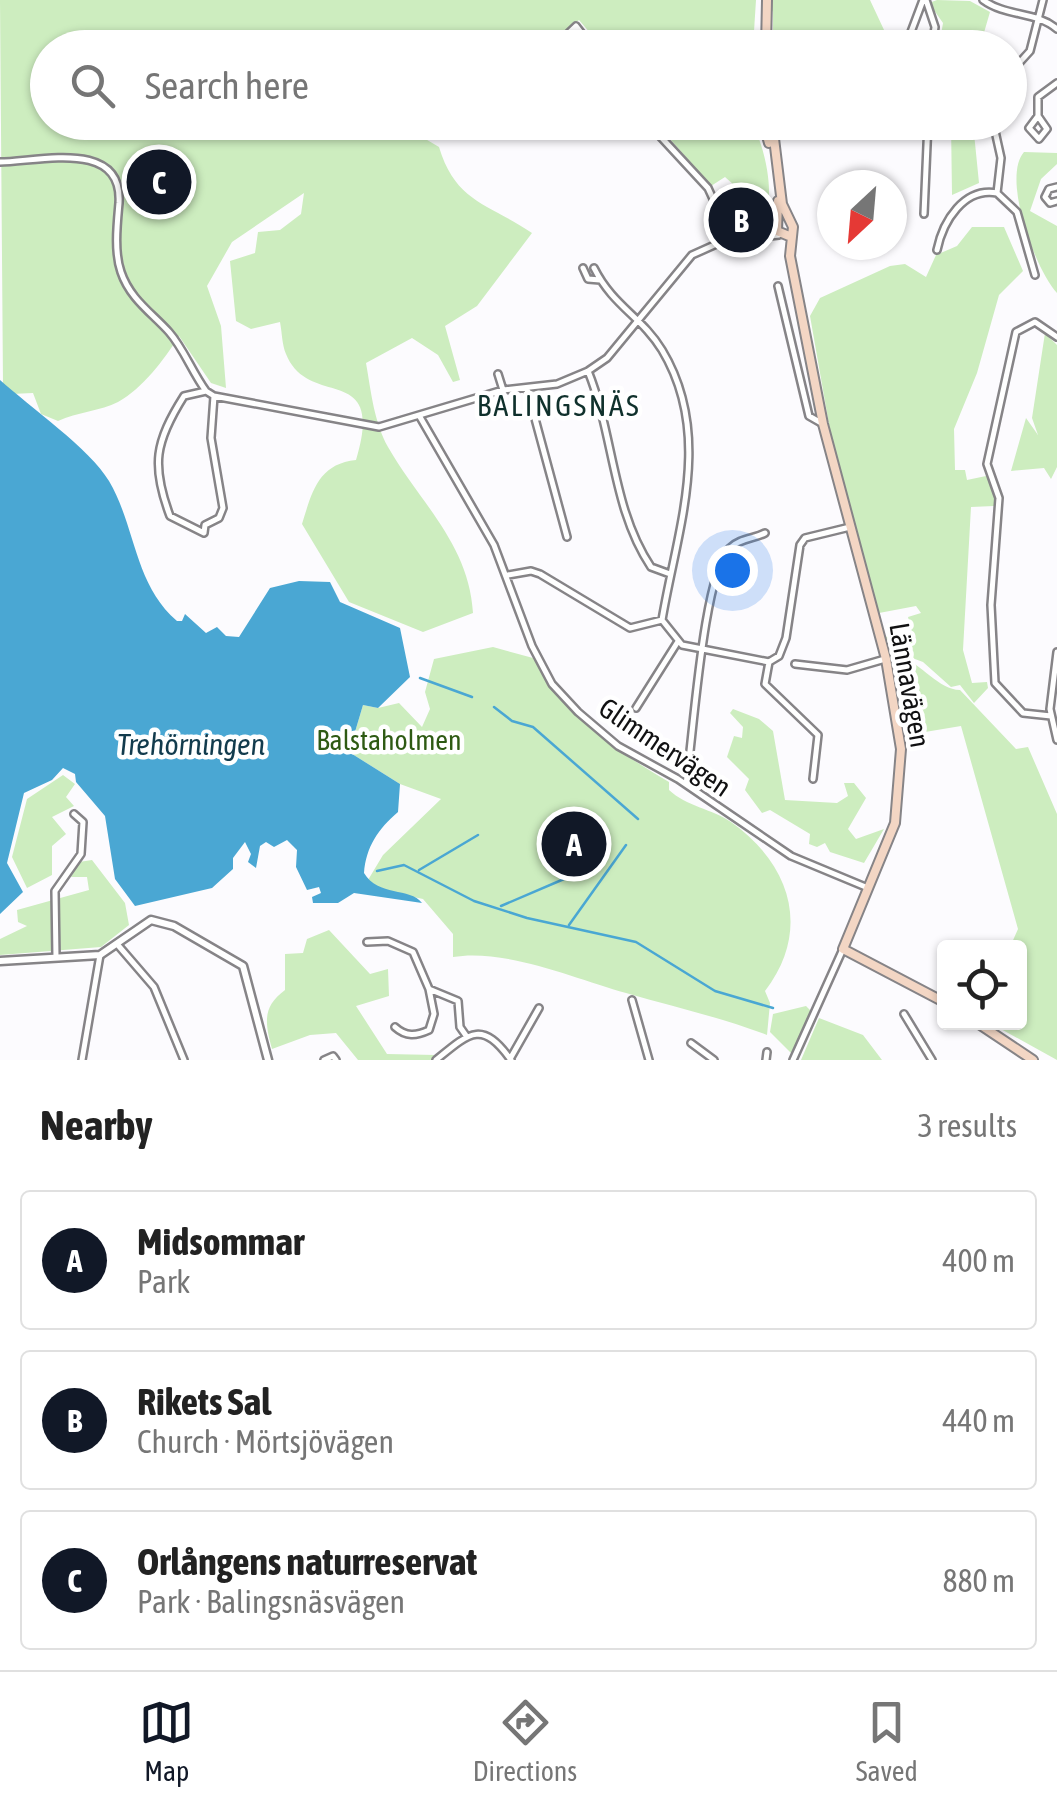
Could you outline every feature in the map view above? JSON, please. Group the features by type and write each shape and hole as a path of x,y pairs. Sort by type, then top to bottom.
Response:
{"main road":[{"path":"766,30 767,0"},
{"name":"Lännavägen","path":"770,140 781,232 790,256 824,424 897,712 901,786 894,823 843,950"},
{"name":"Lännavägen","path":"771,140 782,204 793,230 781,232"},
{"path":"843,950 937,998"},
{"path":"988,1030 1033,1060"}],"street":[{"path":"912,30 924,0"},
{"path":"924,0 935,30"},
{"path":"984,0 1002,13 1036,18 1057,28"},
{"path":"1027,53 1043,0"},
{"path":"1038,116 1038,97 1057,84"},
{"path":"664,140 708,188 732,240"},
{"path":"924,214 927,140"},
{"path":"996,140 1000,158 997,193"},
{"path":"0,162 62,155 88,158 107,172 118,186 121,272 143,310 169,332 206,391 214,396 379,428 503,390 528,389 588,371 600,364 686,259 704,247 781,232"},
{"path":"1057,187 1049,189 1046,196 1050,203 1057,201"},
{"path":"936,250 940,234 964,200 976,193 997,193 1016,212 1035,275"},
{"path":"583,268 588,278 600,280"},
{"path":"594,268 616,304 664,354 690,435 690,480 662,620 676,644 770,662 779,656 786,638 800,545 805,538 850,527"},
{"name":"Lännavägen","path":"778,286 808,416 824,424"},
{"path":"1050,716 1023,713 995,683 991,606 999,498 987,464 1016,332 1035,322 1057,337"},
{"path":"594,353 600,364"},
{"path":"588,371 604,414 628,520 652,567 670,574"},
{"path":"498,374 503,390"},
{"path":"528,389 568,537"},
{"path":"206,391 184,396 157,455 156,481 170,516 204,533 208,520 222,514 211,438 214,396"},
{"name":"Glimmervägen","path":"420,417 508,575 532,646 552,684 618,746 686,784 790,856 868,888"},
{"path":"686,784 701,650 724,556 735,544 765,532"},
{"path":"508,575 531,571 540,574 630,628 662,620"},
{"path":"636,708 676,644"},
{"path":"1057,652 1050,716 1057,740"},
{"path":"796,664 848,670 886,659"},
{"path":"770,662 766,684 772,694 818,736 812,779"},
{"path":"56,957 55,892 81,854 82,822 74,814"},
{"path":"0,961 100,955 142,924 162,920 238,961 248,981 268,1060"},
{"path":"368,942 388,941 412,952 429,989 434,1014 429,1030 418,1036 402,1034 396,1027"},
{"path":"117,944 154,987 184,1060"},
{"name":"Lännavägen","path":"793,1060 843,950"},
{"path":"82,1060 100,955"},
{"path":"429,989 458,1001 460,1027 466,1036"},
{"path":"632,1000 649,1060"},
{"path":"436,1060 466,1036 482,1032 492,1036 511,1059 539,1008"},
{"path":"904,1014 932,1060"},
{"path":"692,1042 714,1060"},
{"path":"324,1060 333,1056 336,1060"}],"green space":[{"path":"0,0 756,0 754,30 588,30 579,20 566,30 30,30 30,140 427,140 439,147 446,166 464,191 532,233 477,306 445,326 460,380 453,382 438,355 412,338 366,363 383,437 453,545 470,588 473,613 423,632 349,602 302,524 318,482 333,467 356,460 363,429 361,409 353,398 297,371 285,350 280,322 251,329 236,321 230,261 255,253 258,232 280,230 301,214 304,193 232,242 207,286 221,326 226,388 211,383 179,336 152,373 127,396 111,405 58,421 41,414 33,393 11,394 3,385"},
{"path":"766,0 870,0 884,30 773,30 773,12"},
{"path":"970,1 990,12 985,30 942,30 943,23 929,3"},
{"path":"671,140 759,140 769,188 766,213 760,222 752,201 725,177 711,186"},
{"path":"951,140 975,140 979,183 952,195"},
{"path":"1024,152 1057,153 1057,164 1041,179 1030,211 1057,226 1057,293 1040,265 1024,224 1016,182"},
{"path":"972,227 1004,227 1023,271 999,295 977,373 954,429 955,470 965,470 967,480 986,476 994,490 994,506 971,507 963,650 972,683 987,682 988,688 974,703 960,685 951,687 923,662 896,652 885,637 912,632 908,617 921,613 916,606 879,613 836,464 810,316 820,298 890,266 905,264 926,277 936,255 957,246"},
{"path":"1045,333 1057,345 1057,467 1051,479 1044,468 1011,471 1026,418 1038,435 1032,418"},
{"name":"Balstaholmen","path":"493,647 533,658 561,697 592,729 669,782 669,790 676,795 731,822 769,858 781,879 791,922 788,945 765,991 770,1003 767,1035 540,966 495,957 453,957 453,934 423,899 381,890 368,880 383,855 441,799 400,784 349,752 363,705 378,708 399,703 422,727 430,709 425,692 434,659"},
{"path":"900,656 945,686 960,690 1016,749 1028,747 1057,814 1057,1060 1003,1030 1027,1030 1027,940 1013,940 1018,929 961,726 907,735 905,724 918,715 912,709 923,705 918,688 905,691 896,679 893,661"},
{"path":"733,709 759,719 773,731 785,800 837,803 848,796 844,783 854,783 866,798 848,829 856,839 884,829 864,863 830,852 825,843 817,847 809,844 810,834 770,810 762,813 745,790 749,779 727,757 734,736 742,738 743,727 730,713"},
{"path":"63,775 75,784 66,797 74,806 52,817 66,834 52,846 52,875 27,888 12,857 27,799"},
{"path":"92,860 125,903 129,925 101,947 0,955 0,939 27,926 18,922 17,910 89,890 87,877 71,877 79,862"},
{"path":"329,930 370,974 388,969 389,996 356,1006 387,1054 436,1055 433,1060 358,1060 336,1033 310,1035 272,1049 267,1016 272,1003 285,990 285,954 303,953 307,939"},
{"path":"806,1006 811,1011 792,1054 770,1032 773,1014"},
{"path":"819,1018 863,1035 882,1060 801,1060"}],"water":[{"name":"Trehörningen","path":"0,380 74,442 109,481 152,590 177,621 182,621 185,614 206,633 217,627 226,636 239,637 270,588 299,581 330,582 340,602 400,628 410,677 378,708 363,705 349,752 400,784 398,812 374,839 364,873 377,886 410,895 422,903 354,893 338,903 313,903 312,897 321,893 319,887 307,890 296,867 297,850 287,840 274,847 266,842 260,846 256,868 248,862 251,854 245,842 233,858 233,869 212,888 135,906 115,879 105,816 76,782 75,774 63,768 52,780 24,793 7,863 23,892 0,914"}],"waterway":[{"path":"420,678 472,697"},
{"path":"494,707 512,721 533,727 638,819"},
{"path":"419,870 478,835"},
{"path":"569,925 626,845"},
{"path":"377,871 404,865 474,901 527,918 636,942 715,991 773,1008"},
{"path":"501,906 564,879"}],"place":[{"name":"Orlångens naturreservat","path":"159,182"},
{"name":"Rikets Sal","path":"741,220"},
{"name":"Midsommar","path":"574,844"}],"district":[{"name":"BALINGSNÄS","path":"559,405"}]}
